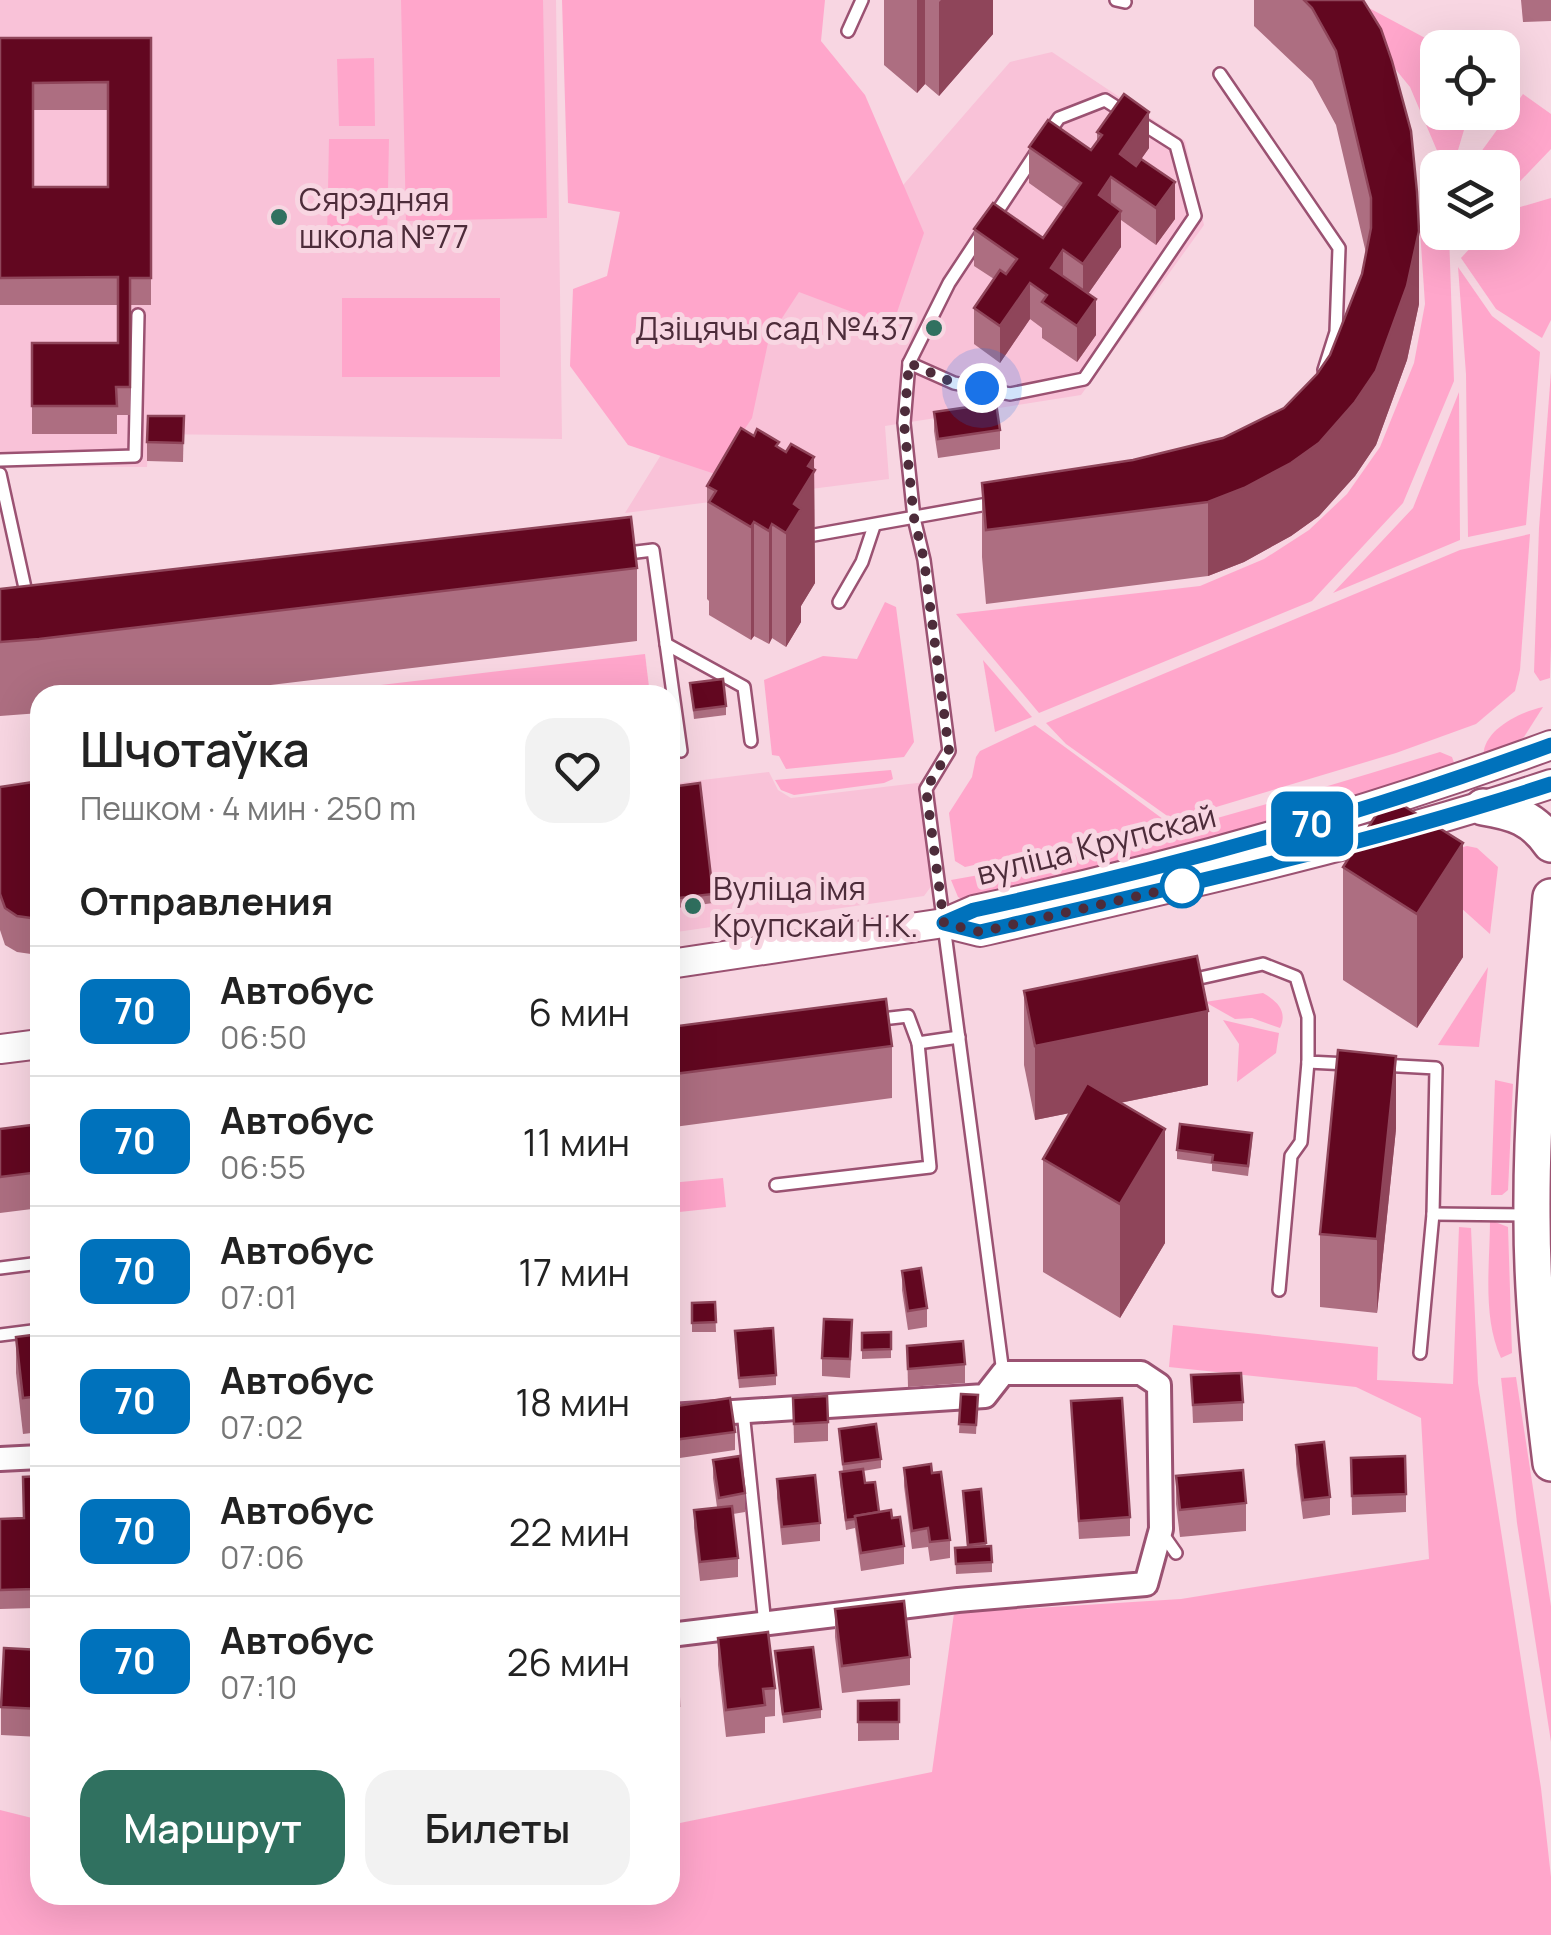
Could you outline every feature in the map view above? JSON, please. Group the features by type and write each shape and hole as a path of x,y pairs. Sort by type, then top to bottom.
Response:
{"main road":[{"path":"1484,806 1520,814 1551,844"},
{"path":"1551,896 1538,1037 1532,1216 1551,1463"}],"street":[{"name":"вуліца Крупскай","path":"680,963 944,923 974,910 1269,838 1473,774 1551,745"},
{"name":"вуліца Крупскай","path":"944,923 980,932 1182,886 1484,806 1551,784"},
{"path":"0,1049 30,1045"},
{"path":"680,1415 984,1396 1003,1372 1141,1373 1159,1385 1161,1529 1146,1584 958,1600 680,1633"},
{"path":"0,1459 30,1458"}],"lane":[{"path":"848,31 862,0"},
{"path":"1220,74 1339,248 1336,332 1321,380"},
{"path":"909,363 954,383 1010,394 1084,379 1195,216 1176,145 1105,100 1059,118 949,283 909,363 904,423 914,518 924,560 949,751 926,789 1003,1372"},
{"path":"0,460 134,456 138,314"},
{"path":"0,474 32,618"},
{"path":"803,538 1002,502"},
{"path":"839,602 862,562 874,526"},
{"path":"612,556 653,550 672,685"},
{"path":"666,644 744,688 751,741"},
{"path":"680,744 681,751"},
{"path":"1170,985 1263,964 1296,976 1308,1018 1308,1062 1301,1142 1291,1156 1279,1290"},
{"path":"776,1185 930,1167 918,1043 908,1016 869,1020"},
{"path":"918,1043 959,1037"},
{"path":"1308,1062 1436,1068 1433,1214 1420,1353"},
{"path":"1433,1214 1532,1216"},
{"path":"0,1268 30,1264"},
{"path":"0,1335 30,1331"},
{"path":"743,1411 765,1625"},
{"path":"1161,1529 1164,1540 1176,1553"}],"shaded area":[{"name":"Сярэдняя школа №77","path":"0,0 556,0 562,439 149,434 147,467 0,466"},
{"path":"401,0 543,0 547,218 406,221"},
{"path":"562,0 825,0 821,41 865,95 924,233 892,327 799,292 769,338 752,418 715,474 628,445 570,366 573,289 607,276 620,212 568,203"},
{"path":"1339,0 1354,0 1420,35 1420,111 1410,87"},
{"name":"Дзіцячы сад №437","path":"1052,52 1185,141 1204,225 1081,395 885,426 889,479 625,513 781,261 871,222 1010,62"},
{"path":"374,58 375,126 339,126 337,59"},
{"path":"1523,94 1551,114 1551,149 1520,181 1520,150 1482,150 1497,130 1520,130"},
{"path":"1428,130 1464,130 1458,150 1437,150"},
{"path":"329,139 389,139 387,240 327,239"},
{"path":"1551,198 1551,320 1542,338 1496,309 1461,258 1468,250 1520,250 1520,207"},
{"path":"1421,250 1450,250 1454,381 1403,503 1312,601 1039,713 956,614 1200,586 1264,559 1309,530 1347,494 1380,447 1414,363 1425,304"},
{"path":"1458,267 1492,316 1540,352 1526,525 1468,537 1466,374"},
{"path":"342,298 500,298 500,377 342,377"},
{"path":"1551,372 1550,678 1540,681 1534,672 1539,528"},
{"path":"1459,392 1460,540 1333,593 1413,508"},
{"path":"1530,534 1515,691 1476,724 1396,753 1173,820 1066,744 1046,723 1460,550"},
{"path":"885,602 896,607 914,742 904,757 786,769 779,756 772,755 764,680 823,656 857,659"},
{"path":"645,654 649,685 381,685"},
{"path":"983,660 1032,717 995,732"},
{"path":"1543,707 1524,737 1484,761 1487,741 1494,732 1523,713"},
{"path":"1035,725 1167,822 965,867 955,861 949,813 972,777 976,757 980,751"},
{"path":"1440,752 1452,757 1457,771 1295,821 965,901 958,897 951,880 1136,840"},
{"path":"891,770 893,779 884,783 794,795 781,790 775,780"},
{"path":"769,772 778,790 791,798 934,781 944,869 924,896 680,932 680,783"},
{"path":"1467,846 1477,848 1498,867 1490,934 1409,861"},
{"path":"1488,967 1479,1047 1438,1045"},
{"path":"1263,993 1280,1007 1280,1028 1252,1018 1235,1019 1205,1002"},
{"path":"1223,1020 1279,1033 1276,1053 1237,1082 1239,1044"},
{"path":"1495,1080 1513,1084 1508,1190 1502,1195 1491,1195"},
{"path":"723,1178 726,1207 680,1212 680,1182"},
{"path":"1490,1220 1508,1227 1512,1353 1501,1358 1489,1308"},
{"path":"1459,1227 1471,1228 1478,1383 1541,1788 1551,1877 1551,1935 0,1935 0,1810 30,1818 30,1905 680,1905 680,1823 932,1772 954,1613 1181,1599 1429,1559 1421,1418 1356,1387 1169,1367 1173,1325 1378,1347 1377,1380 1453,1384"},
{"path":"1516,1377 1551,1606 1551,1742 1517,1523 1501,1378"}],"building":[{"path":"1304,0 1363,0 1381,29 1411,131 1419,231 1407,286 1376,371 1319,443 1244,488 1208,502 986,530 982,483 1133,460 1223,438 1284,408 1330,355 1362,274 1371,228 1371,198 1336,51"},
{"path":"0,38 151,38 151,278 130,278 130,387 116,387 117,406 32,406 32,343 118,343 118,277 0,278","holes":["108,82 108,187 33,187 33,83"]},
{"path":"1124,94 1149,112 1120,154 1136,166 1141,159 1175,182 1156,208 1111,177 1099,195 1121,211 1083,264 1063,250 1051,268 1096,299 1077,326 1042,302 1047,295 1030,283 1000,326 974,308 1000,270 1006,274 1017,259 974,229 993,203 1043,238 1081,183 1029,147 1048,120 1091,150 1102,135 1097,132"},
{"path":"996,403 1000,430 938,439 934,412"},
{"path":"148,416 184,416 183,443 147,442"},
{"path":"741,428 754,436 757,429 779,442 776,446 786,452 791,444 814,457 808,466 815,470 794,504 801,509 786,533 772,524 769,531 754,522 751,527 709,502 716,491 707,486"},
{"path":"631,517 637,568 0,642 0,589"},
{"path":"723,679 726,706 694,710 690,683"},
{"path":"30,782 30,918 17,916 5,908 0,894 0,787"},
{"path":"700,783 713,894 680,898 680,786"},
{"path":"1388,796 1463,843 1417,914 1343,867"},
{"path":"1197,956 1208,1011 1035,1046 1024,991"},
{"path":"886,999 892,1046 680,1073 680,1026"},
{"path":"1338,1050 1396,1056 1377,1239 1320,1234"},
{"path":"1087,1083 1165,1129 1120,1204 1043,1159"},
{"path":"1180,1124 1252,1133 1248,1166 1212,1162 1213,1155 1177,1150"},
{"path":"30,1125 30,1173 0,1177 0,1129"},
{"path":"921,1268 927,1308 908,1311 902,1271"},
{"path":"715,1302 716,1322 692,1323 692,1303"},
{"path":"824,1319 852,1320 850,1359 822,1358"},
{"path":"773,1328 776,1375 739,1378 735,1331"},
{"path":"891,1332 891,1349 862,1350 862,1333"},
{"path":"30,1335 30,1397 23,1398 16,1337"},
{"path":"963,1341 965,1364 908,1369 907,1346"},
{"path":"1241,1373 1243,1402 1193,1405 1191,1375"},
{"path":"961,1394 978,1395 976,1425 959,1424"},
{"path":"827,1396 828,1422 794,1424 793,1398"},
{"path":"730,1398 735,1432 680,1439 680,1406"},
{"path":"1122,1398 1130,1517 1079,1521 1071,1401"},
{"path":"876,1424 881,1459 843,1464 839,1429"},
{"path":"1324,1442 1330,1497 1303,1500 1296,1445"},
{"path":"740,1456 745,1493 719,1498 713,1460"},
{"path":"1405,1456 1406,1494 1352,1496 1351,1458"},
{"path":"931,1464 932,1473 941,1472 950,1540 930,1542 928,1528 912,1531 904,1468"},
{"path":"863,1469 865,1483 875,1482 879,1512 846,1520 840,1472"},
{"path":"1243,1470 1246,1503 1180,1510 1176,1476"},
{"path":"815,1475 820,1523 782,1527 777,1479"},
{"path":"23,1477 30,1477 30,1589 0,1590 0,1519 24,1518"},
{"path":"981,1489 986,1543 968,1545 963,1491"},
{"path":"732,1506 738,1558 700,1562 694,1510"},
{"path":"891,1510 892,1518 900,1517 904,1546 861,1553 855,1516"},
{"path":"991,1546 992,1562 956,1564 955,1548"},
{"path":"904,1601 910,1657 842,1666 835,1609"},
{"path":"768,1632 775,1688 763,1689 765,1705 726,1710 718,1638"},
{"path":"813,1647 821,1709 783,1714 775,1651"},
{"path":"4,1648 30,1649 30,1708 1,1707"},
{"path":"899,1700 899,1722 858,1722 858,1701"}],"bus line":[{"name":"70","path":"1551,745 1473,774 1269,838 974,910 944,923 980,932 1182,886 1452,816 1551,784"}],"place":[{"name":"Сярэдняя школа №77","path":"279,217"},
{"name":"Дзіцячы сад №437","path":"934,328"},
{"name":"Вуліца імя Крупскай Н.К.","path":"693,906"}],"route":[{"path":"982,388 954,383 909,363 904,423 914,518 924,560 949,751 926,789 944,923 980,932 1182,886"}]}
